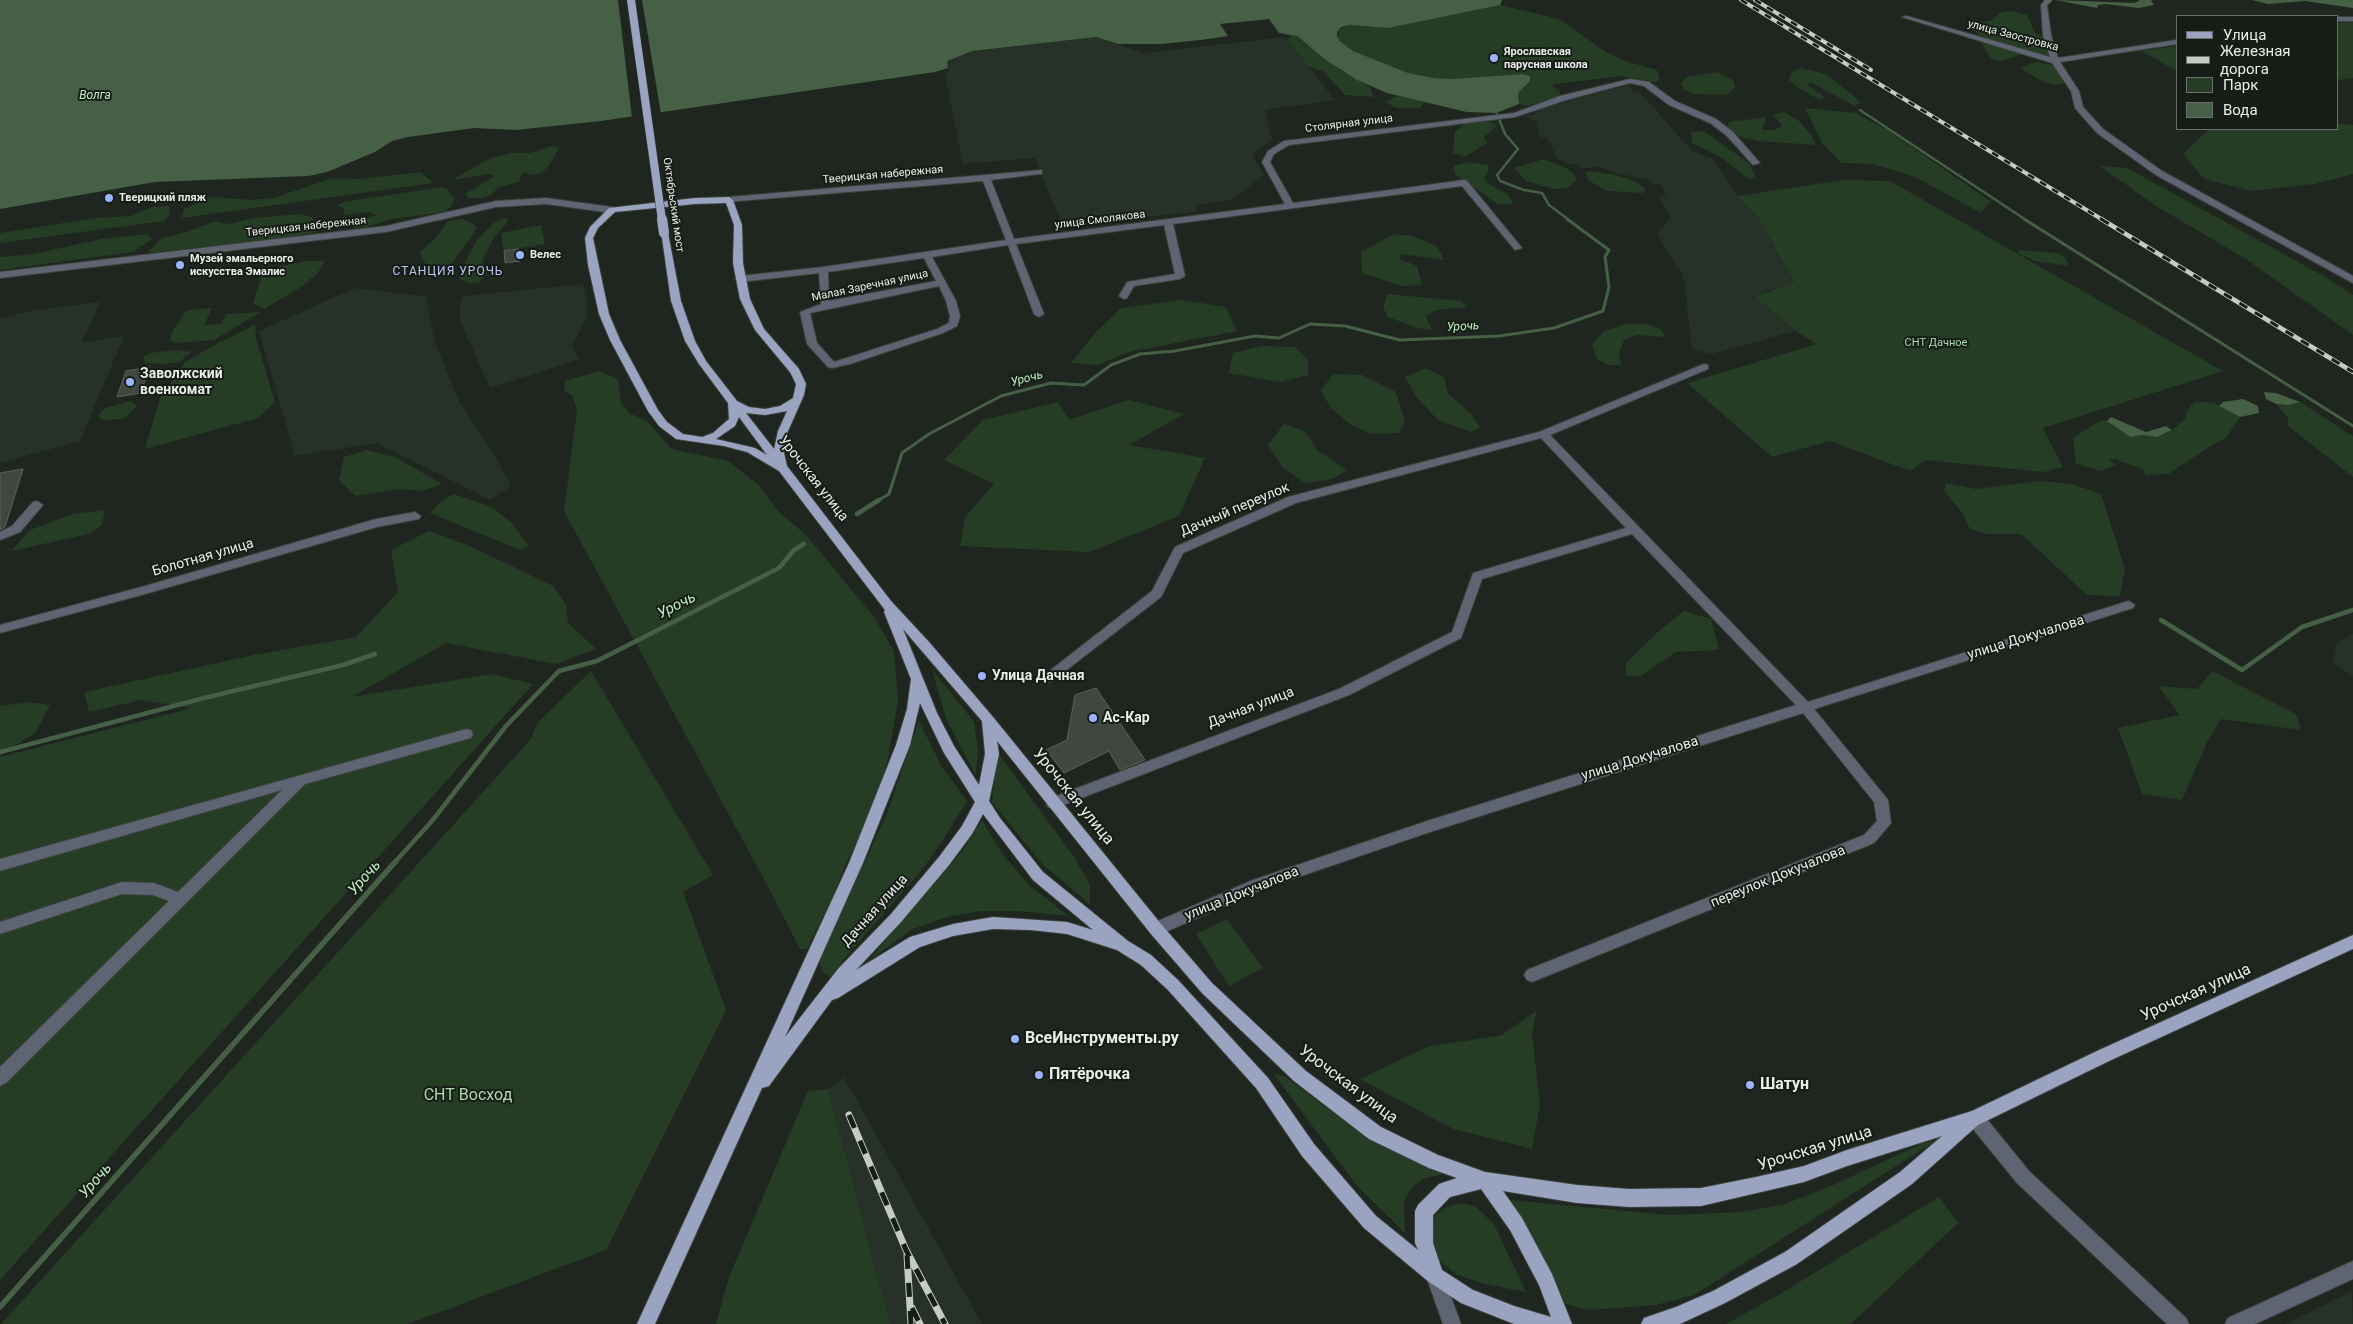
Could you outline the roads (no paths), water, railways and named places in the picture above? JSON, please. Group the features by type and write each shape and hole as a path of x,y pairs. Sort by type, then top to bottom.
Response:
{"main road":[{"name":"Октябрьский мост","path":"631,0 674,292 681,319 702,362 730,400"},
{"path":"730,200 738,224 740,279 752,317 799,378 800,395 783,431 780,453 782,468 751,450 724,443 689,439 672,433 653,411 615,340 604,314 589,238 594,227 612,210 695,201 730,200"},
{"path":"730,400 747,410 765,412 783,409 800,395"},
{"path":"689,439 709,438 725,430 734,419 734,410 730,400"},
{"name":"Урочская улица","path":"730,400 887,604 988,720 1053,803 1207,988 1293,1069 1375,1133 1435,1162 1486,1180 1577,1194 1629,1198 1702,1197 1804,1174 1847,1158 1975,1118 2112,1052 2353,942"},
{"name":"Урочская улица","path":"887,604 917,680 949,750 982,803 1038,876 1123,946 1146,960 1174,985 1262,1084 1308,1150 1370,1222 1435,1276 1467,1297 1514,1315 1548,1324"},
{"name":"Дачная улица","path":"646,1324 856,863 889,784 913,709 917,680"},
{"name":"Дачная улица","path":"744,1109 789,1044 843,974 896,918 944,861 967,830 982,803 992,754 988,720"},
{"path":"823,1000 915,942 954,930 993,923 1031,924 1067,928 1123,946"},
{"name":"Урочская улица","path":"1650,1324 1677,1316 1720,1297 1790,1258 1906,1178 1975,1118"},
{"path":"1435,1276 1424,1243 1424,1211 1444,1190 1486,1180 1520,1232 1546,1280 1563,1324"}],"street":[{"path":"2047,1 2047,35 2055,61 2075,91 2079,108 2100,131 2159,173 2353,280"},
{"name":"улица Заостровка","path":"1904,17 2055,61 2176,42"},
{"path":"2338,19 2353,18"},
{"name":"Столярная улица","path":"1290,206 1266,162 1271,153 1287,142 1515,115 1563,98 1630,81 1646,84 1672,103 1713,121 1730,134 1756,163"},
{"name":"Тверицкая набережная","path":"730,200 1039,172"},
{"path":"986,178 1013,242 1038,314"},
{"name":"улица Смолякова","path":"740,279 823,270 1013,242 1464,183 1518,248"},
{"name":"Тверицкая набережная","path":"0,275 386,229 496,204 546,201 612,210"},
{"path":"1124,296 1130,284 1180,276 1168,222"},
{"path":"927,256 941,283"},
{"path":"823,270 824,302 827,305"},
{"name":"Малая Заречная улица","path":"941,283 951,302 955,316 954,324 940,331 847,362 832,365 812,344 805,312 827,305 941,283"},
{"name":"Дачный переулок","path":"1047,679 1157,594 1179,550 1292,500 1543,434 1704,367"},
{"path":"1543,434 1805,707"},
{"path":"0,536 16,529 36,505"},
{"name":"Болотная улица","path":"0,629 145,590 376,523 415,516"},
{"name":"Дачная улица","path":"1053,803 1344,692 1457,635 1477,576 1635,529"},
{"name":"улица Докучалова","path":"1156,929 1258,884 1445,821 2129,605"},
{"name":"переулок Докучалова","path":"1532,975 1869,839 1884,823 1881,800 1805,707"},
{"path":"0,865 466,734"},
{"path":"0,1078 301,780"},
{"path":"0,928 122,888 154,888 180,899"},
{"path":"1975,1118 2023,1176 2180,1324"},
{"path":"2234,1324 2353,1270"},
{"path":"1435,1276 1452,1324"}],"water":[{"name":"Волга","path":"0,0 1502,0 1500,5 1388,28 1351,25 1341,27 1337,32 1337,37 1353,51 1408,73 1452,79 1523,74 1530,76 1530,81 1518,93 1519,104 1496,113 1467,112 1437,105 1387,93 1357,80 1327,61 1297,36 1279,33 1269,19 1220,24 1228,36 1201,40 1161,44 1118,44 1096,37 973,51 947,61 948,68 935,72 601,121 516,130 474,128 408,137 392,141 375,152 327,172 308,176 155,182 0,209"},
{"path":"2055,0 2135,3 2140,0 2151,0 2154,5 2138,8 2106,4 2098,5 2097,8"},
{"path":"2252,0 2353,0 2353,8 2305,1 2268,4"},
{"path":"2264,392 2276,393 2300,402 2288,405 2276,404 2266,399"},
{"path":"2243,399 2258,406 2259,413 2240,417 2219,406 2223,402"},
{"path":"2111,417 2146,432 2166,426 2172,430 2157,437 2142,435 2130,437 2107,421"}],"waterway":[{"path":"1860,110 2026,220"},
{"name":"Урочь","path":"1497,114 1505,134 1518,149 1497,175 1500,181 1524,190 1542,193 1549,205 1569,220"},
{"name":"Урочь","path":"877,501 889,494 902,453 929,434 1001,396 1051,383 1084,385 1111,365 1140,354 1175,351 1255,336 1279,338 1310,324 1345,326 1400,340 1499,336 1554,328 1603,311 1609,287 1605,257 1609,250 1567,219"},
{"path":"2024,219 2353,426"},
{"name":"Урочь","path":"857,514 879,500"},
{"name":"Урочь","path":"395,862 432,821 506,726 559,671 597,661 779,568 794,550 804,544"},
{"path":"2161,620 2242,670 2302,627 2353,610"},
{"path":"0,752 204,698 343,665 375,654"},
{"name":"Урочь","path":"0,1307 396,861"}],"railway":[{"path":"1741,0 2103,220"},
{"path":"1755,0 1871,70"},
{"path":"2101,219 2353,372"},
{"path":"849,1115 906,1250 945,1324"},
{"path":"907,1255 911,1324"},
{"path":"912,1308 920,1324"}],"place":[{"name":"Ярославская парусная школа","path":"1494,58"},
{"name":"Тверицкий пляж","path":"109,198"},
{"name":"Велес","path":"520,255"},
{"name":"Музей эмальерного искусства Эмалис","path":"180,265"},
{"name":"Заволжский военкомат","path":"130,382"},
{"name":"Улица Дачная","path":"982,676"},
{"name":"Ас-Кар","path":"1093,718"},
{"name":"ВсеИнструменты.ру","path":"1015,1039"},
{"name":"Пятёрочка","path":"1039,1075"},
{"name":"Шатун","path":"1750,1085"}],"district":[{"name":"СТАНЦИЯ УРОЧЬ","path":"448,272"}],"park label":[{"name":"СНТ Дачное","path":"1936,343"},
{"name":"СНТ Восход","path":"468,1096"}]}
